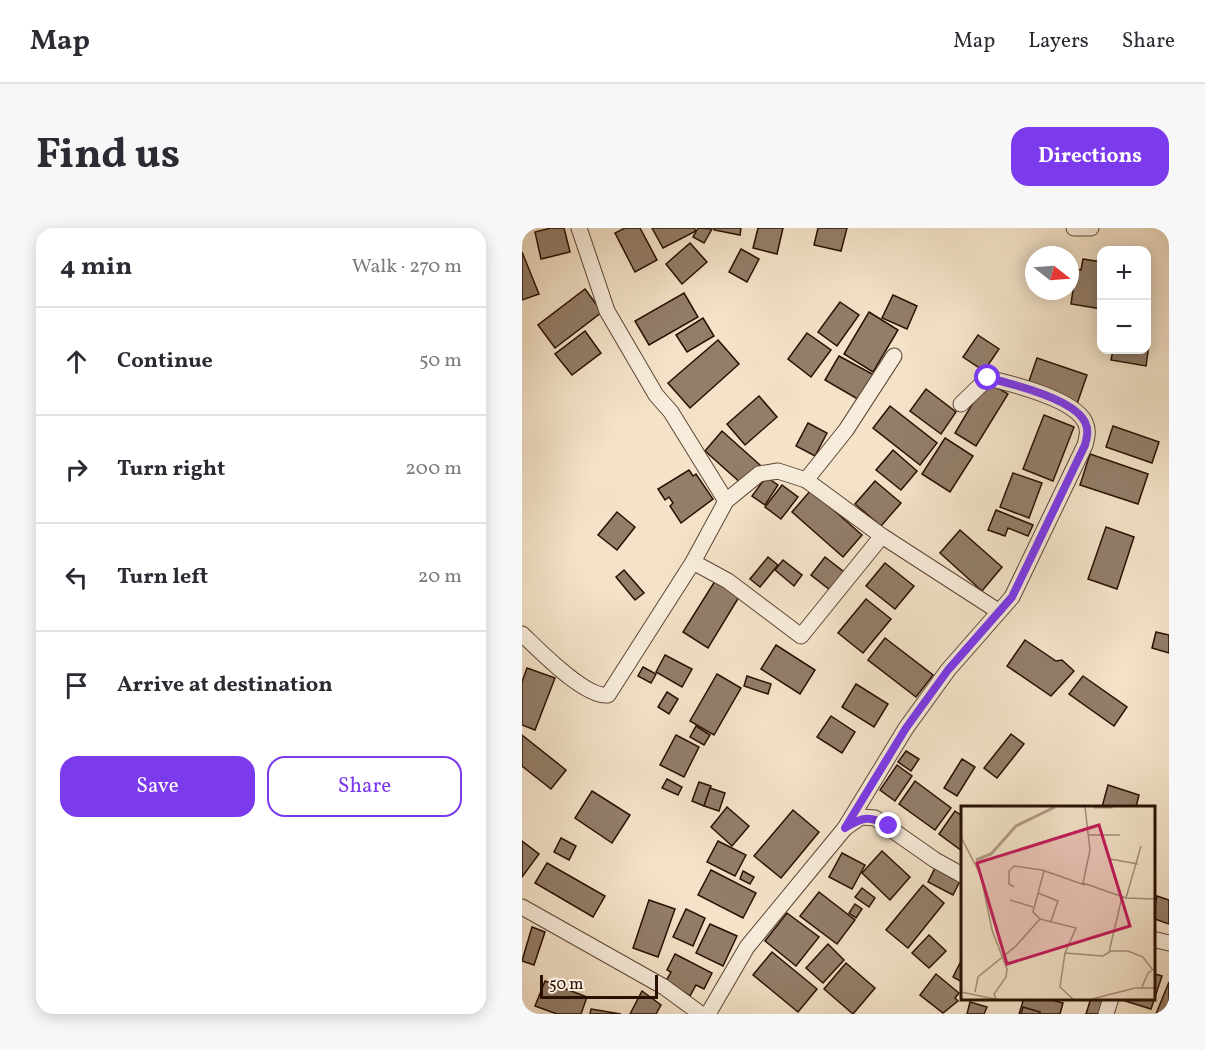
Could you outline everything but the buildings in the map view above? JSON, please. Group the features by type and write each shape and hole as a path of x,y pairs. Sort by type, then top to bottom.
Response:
{"street":[{"path":"579,228 607,311 656,395 671,412 726,501"},
{"path":"1074,228 1091,228"},
{"path":"806,480 846,430 894,357"},
{"path":"708,1014 747,947 845,828 906,728 948,670 1020,583 1085,445 1088,431 1078,412 1065,403 988,378 961,404"},
{"path":"522,634 578,683 600,696 608,695 693,562 726,501 759,474 778,471 806,480 882,536 998,611"},
{"path":"693,562 728,581 801,636 882,536"},
{"path":"845,828 861,818 875,818 935,860 961,874"},
{"path":"522,907 664,987 701,1014"},
{"path":"1154,939 1169,943"},
{"path":"1106,1014 1111,999"}],"route":[{"path":"889,826 875,818 861,818 845,828 906,728 948,670 1012,597 1085,445 1088,431 1086,423 1078,412 1065,403 988,378"}]}
